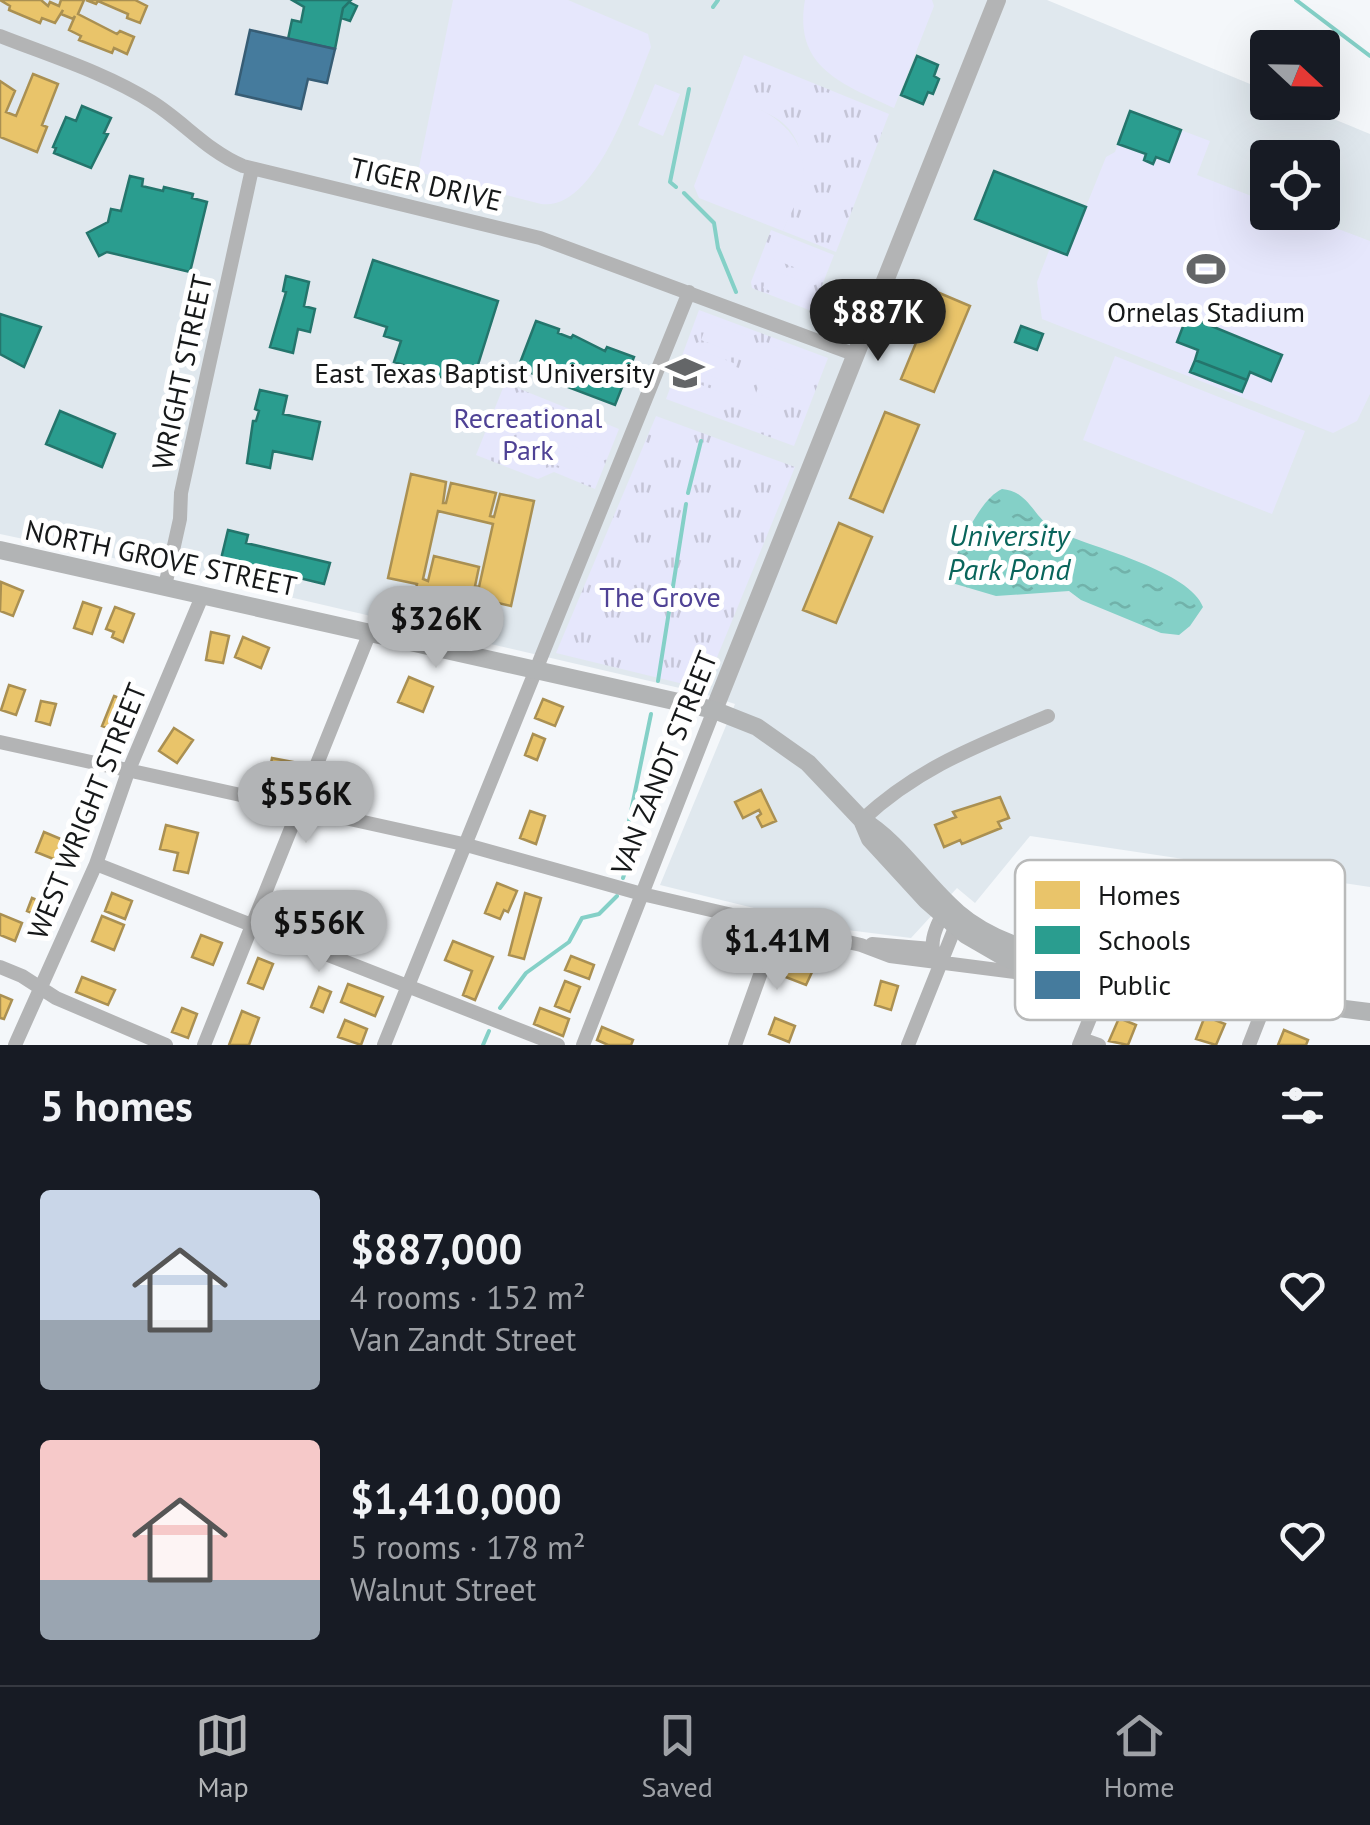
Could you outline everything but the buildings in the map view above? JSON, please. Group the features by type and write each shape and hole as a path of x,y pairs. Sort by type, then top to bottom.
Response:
{"main road":[{"name":"NORTH GROVE STREET","path":"0,550 714,710 757,728 797,753 862,820 870,839 990,950 1015,961"},
{"name":"NORTH GROVE STREET","path":"952,916 1015,944"},
{"path":"1345,1009 1370,1012"}],"street":[{"name":"VAN ZANDT STREET","path":"583,1045 997,0"},
{"name":"TIGER DRIVE","path":"0,36 128,89 154,103 209,148 252,169 529,234 856,354"},
{"name":"WRIGHT STREET","path":"165,586 180,519 181,493 252,169"},
{"path":"384,1045 689,292"},
{"name":"WEST WRIGHT STREET","path":"15,1045 96,864 128,772 203,594"},
{"path":"204,1045 370,632"},
{"path":"862,820 890,794 924,772 1048,716"},
{"path":"0,742 463,844 642,894 778,926 1015,970"},
{"path":"96,864 558,1045"},
{"path":"908,1045 952,916"},
{"path":"735,1045 778,926"},
{"path":"0,967 166,1045"},
{"path":"1249,1045 1259,1020"},
{"path":"1080,1042 1099,1045"}],"shaded area":[{"name":"East Texas Baptist University","path":"0,0 1047,0 1250,84 1250,120 1336,120 1370,134 1370,887 1345,883 1345,860 1190,860 1030,836 975,903 957,888 911,938 839,929 660,885 735,704 701,693 0,534"}],"green space":[{"path":"453,0 568,0 648,34 651,47 611,144 579,189 561,201 541,204 418,172"},
{"path":"805,0 932,0 934,6 894,108 840,81 814,58 803,23"},
{"path":"744,55 889,114 836,252 783,231 801,173 798,145 779,120 728,97"},
{"path":"655,84 680,94 663,136 638,125"},
{"path":"728,97 770,115 792,135 799,148 802,185 783,231 699,198 694,186"},
{"name":"Ornelas Stadium","path":"1130,111 1210,141 1197,175 1250,195 1250,230 1340,230 1370,241 1370,394 1357,421 1333,433 1042,319 1037,282 1050,248 1067,254 1106,157 1115,152"},
{"path":"771,230 834,255 813,308 809,310 752,288"},
{"path":"780,240 819,255 812,274 773,259"},
{"path":"770,269 809,284 802,303 763,288"},
{"path":"699,310 828,358 794,446 666,399"},
{"path":"708,321 747,336 740,355 701,340"},
{"path":"773,346 812,361 805,380 766,365"},
{"path":"697,349 736,364 729,383 690,368"},
{"path":"1115,356 1305,431 1272,514 1083,440"},
{"path":"763,374 801,389 795,408 756,393"},
{"path":"686,379 725,394 718,413 679,398"},
{"name":"Recreational Park","path":"505,383 619,429 595,489 554,472 538,479 476,455"},
{"path":"502,400 524,408 506,454 484,445"},
{"path":"751,404 790,419 783,438 745,423"},
{"path":"527,409 562,423 545,468 510,454"},
{"name":"The Grove","path":"656,416 795,467 704,689 556,653"},
{"path":"571,423 610,439 602,458 563,442"},
{"path":"562,446 601,462 593,480 554,464"}],"water":[{"name":"University Park Pond","path":"1002,489 1020,495 1051,528 1140,562 1181,583 1203,607 1179,635 1161,633 1081,600 1069,591 996,596 952,583 948,578 969,528 985,504"}],"waterway":[{"path":"713,7 718,0"},
{"path":"1296,0 1370,56"},
{"path":"676,187 670,182 689,89"},
{"path":"684,193 714,223 718,248 736,292"},
{"path":"688,493 701,441"},
{"path":"658,681 686,504"},
{"path":"623,878 634,845 628,826 651,714"},
{"path":"500,1008 526,973 569,942 582,918 599,914 617,896"},
{"path":"483,1045 489,1031"}],"place":[{"name":"Ornelas Stadium","path":"1206,269"},
{"name":"East Texas Baptist University","path":"685,373"}]}
